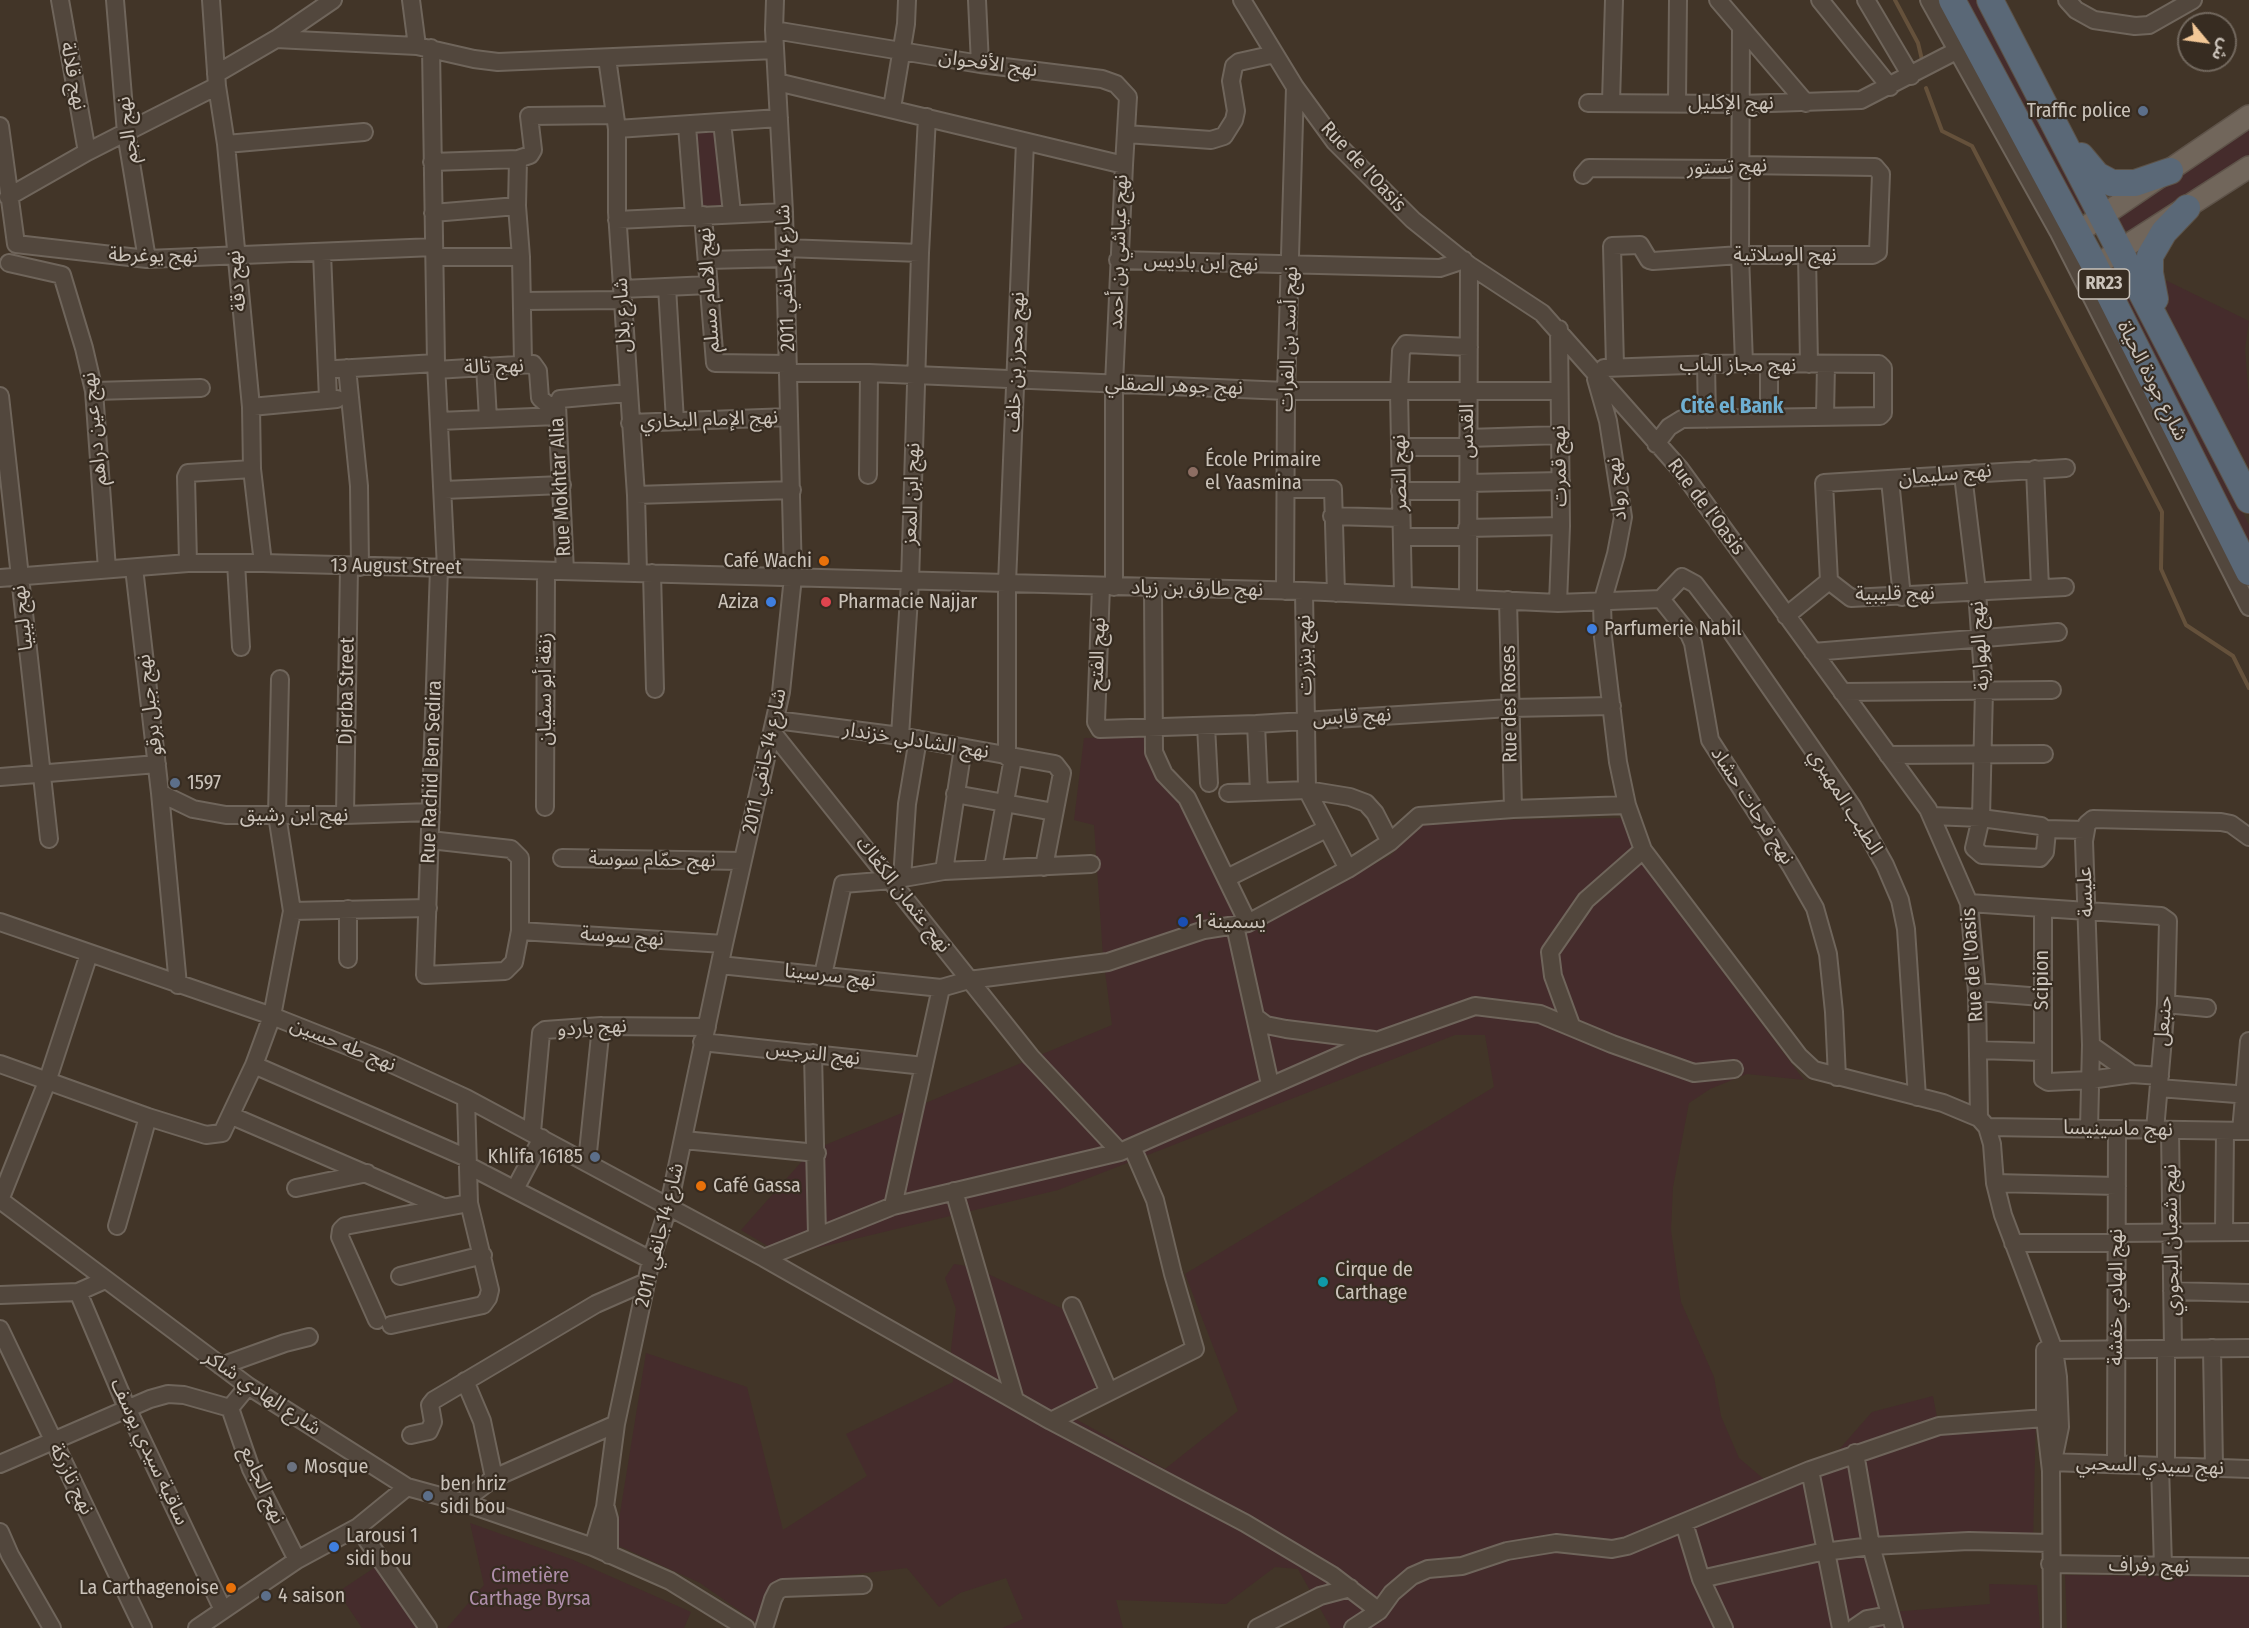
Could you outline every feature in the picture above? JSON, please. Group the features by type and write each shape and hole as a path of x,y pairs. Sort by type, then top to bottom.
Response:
{"highway":[{"name":"شارع جودة الحياة","path":"1952,0 2095,266 2249,572"},
{"name":"شارع جودة الحياة","path":"1990,0 2249,500"},
{"path":"2057,126 2097,175 2112,183 2135,183 2170,171"},
{"path":"2165,334 2152,288 2150,256 2164,232 2187,208"}],"main road":[{"path":"2077,233 2249,116"},
{"path":"2095,266 2249,166"}],"street":[{"name":"نهج قلالة","path":"60,0 87,152"},
{"name":"نهج الجم","path":"115,0 126,133 147,259"},
{"name":"نهج دقة","path":"211,0 217,80 226,144 234,254 251,407 252,469 263,563"},
{"path":"8,197 217,80 333,0"},
{"name":"Rue Rachid Ben Sedira","path":"411,0 424,47 432,162 436,366 444,490 443,568 425,975 505,971 514,962 520,931"},
{"name":"شارع 14جانفي 2011","path":"593,1547 605,1508 616,1424 646,1282 669,1205 684,1140 742,861 782,692 793,577 784,212 774,30 775,0"},
{"path":"892,108 907,0"},
{"path":"977,0 980,64"},
{"name":"Rue de l'Oasis","path":"1242,0 1295,87 1335,142 1413,220 1466,262 1542,313 1559,329 1593,372 1680,469 1932,816 1969,903 1977,992 1983,1123 1992,1144 1995,1183 2013,1243 2045,1331"},
{"path":"1611,102 1614,0"},
{"path":"1677,102 1678,0"},
{"path":"1718,0 1806,103"},
{"path":"1820,0 1890,87"},
{"path":"1866,0 1911,76"},
{"path":"1929,0 2086,284 2249,607"},
{"path":"2067,0 2076,10 2094,20 2135,26 2149,25 2193,0"},
{"path":"1741,27 1740,255 1744,363"},
{"name":"نهج الأقحوان","path":"774,30 980,64 1102,79 1116,84 1128,97 1124,165"},
{"path":"276,39 424,47 449,54 498,62 776,50"},
{"name":"نهج الإكليل","path":"1588,103 1741,104 1861,100 1874,96 1956,51"},
{"path":"1126,134 1211,140 1224,136 1234,120 1236,111 1232,81 1234,66 1239,62 1275,54"},
{"name":"شارع بلال","path":"607,58 616,122 617,220 627,393 655,689"},
{"name":"نهج عياشي بن أحمد","path":"777,82 1124,165 1118,260 1108,586"},
{"name":"نهج أسد بن الفرات","path":"1285,591 1286,391 1292,265 1295,87"},
{"path":"432,162 518,159 530,155 532,150 529,116 687,126 779,118"},
{"name":"نهج ابن المعز","path":"900,736 909,582 915,375 927,117"},
{"path":"722,122 732,213"},
{"path":"0,126 16,244 5,269 62,275"},
{"name":"نهج الامام مسلم","path":"687,126 699,215 708,260 715,363 788,369"},
{"path":"226,144 364,132"},
{"name":"نهج محرز بن خلف","path":"993,868 1010,757 1007,583 1024,142"},
{"path":"518,159 517,207 521,257 523,363"},
{"name":"نهج تستور","path":"1583,175 1588,168 1727,169 1740,165 1875,167"},
{"name":"نهج الوسلاتية","path":"1615,366 1612,246 1640,245 1649,260 1653,261 1740,255 1877,254 1881,174 1875,167"},
{"path":"434,213 517,207"},
{"path":"617,220 784,212"},
{"name":"نهج يوغرطة","path":"16,244 55,251 147,259 234,254 434,252 521,257"},
{"name":"نهج عين دراهم","path":"55,251 84,348 94,391 107,569"},
{"path":"322,253 328,399"},
{"path":"708,260 785,253 920,253"},
{"path":"1656,444 1675,422 1707,419 1825,417 1807,255"},
{"name":"نهج ابن باديس","path":"1118,260 1440,268 1466,262"},
{"name":"القدس","path":"1466,262 1468,598"},
{"path":"522,301 622,294 667,286 709,285"},
{"path":"667,286 675,421"},
{"name":"نهج قمرت","path":"1558,603 1561,526 1559,329"},
{"name":"نهج النصر","path":"1403,595 1399,392 1401,351 1406,344 1468,346"},
{"path":"1706,363 1707,419"},
{"name":"نهج مجاز الباب","path":"1593,372 1615,366 1706,363 1879,364 1883,368 1882,415 1825,417"},
{"name":"نهج تالة","path":"326,370 532,364 538,371 540,398 557,410"},
{"path":"1769,417 1770,364"},
{"path":"485,366 488,419"},
{"name":"Djerba Street","path":"345,815 359,486 347,368"},
{"name":"نهج جوهر الصقلي","path":"788,369 1286,391 1467,393 1559,391"},
{"name":"نهج رواد","path":"1593,372 1608,421 1623,517 1616,554 1602,603 1603,637 1618,762 1627,805 1643,850 1799,1056 1814,1070 1943,1103 1983,1123"},
{"path":"868,476 869,373"},
{"path":"94,391 201,388"},
{"name":"Rue Mokhtar Alia","path":"565,571 557,410 560,399 627,393"},
{"name":"نهج ليبيا","path":"0,396 18,577 49,839"},
{"path":"251,407 350,398"},
{"path":"439,421 488,419 557,410"},
{"name":"نهج الإمام البخاري","path":"630,423 789,417"},
{"path":"1400,447 1560,435"},
{"name":"نهج سليمان","path":"1824,483 2066,468"},
{"path":"188,563 186,477 188,473 252,469"},
{"path":"2036,469 2040,588"},
{"name":"نهج الهوارية","path":"1963,475 1977,591 1984,690 1981,818 1974,848 1982,855 2040,858 2045,852 2046,829"},
{"path":"1890,480 1902,597"},
{"path":"1400,491 1561,481"},
{"name":"نهج قليبية","path":"1824,483 1829,581 1851,598 2065,587"},
{"path":"444,490 562,485"},
{"path":"1286,489 1333,489 1336,593"},
{"path":"636,495 792,490"},
{"path":"1332,516 1401,518"},
{"path":"1403,537 1561,526"},
{"path":"236,562 241,647"},
{"name":"13 August Street","path":"0,578 188,563 236,562 793,577"},
{"name":"نهج جبل برقو","path":"134,568 157,764 178,985"},
{"name":"زنقة أبو سفيان","path":"544,807 546,571"},
{"name":"نهج طارق بن زياد","path":"793,577 909,582 1304,591 1602,603"},
{"name":"الطيب المهيري","path":"1661,599 1682,578 1695,584 1728,627 1852,806 1885,865 1900,900 1906,929 1917,1097"},
{"path":"1786,616 1829,581"},
{"name":"نهج الفتح","path":"1096,722 1108,586"},
{"path":"1154,588 1154,752 1164,774 1187,798 1227,878 1242,925 1270,1084"},
{"name":"نهج بنزرت","path":"1304,591 1307,790"},
{"path":"1602,603 1661,599"},
{"name":"نهج فرحات حشاد","path":"1661,599 1689,634 1693,643 1710,741 1791,866 1815,908 1828,954 1837,1077"},
{"name":"Rue des Roses","path":"1508,600 1512,809"},
{"path":"1813,652 1980,636 2058,632"},
{"path":"0,1064 148,1117 215,1135 222,1133 232,1116 254,1065 272,1016 292,911 277,815 280,679"},
{"path":"1842,692 2052,690"},
{"name":"نهج قابس","path":"1096,722 1100,729 1104,730 1256,724 1510,708 1612,706"},
{"path":"1256,724 1259,792"},
{"path":"1206,726 1209,783"},
{"name":"نهج الشادلي خزندار","path":"775,727 900,736 1055,764 1062,773 1054,812"},
{"name":"نهج عثمان الكعّاك","path":"775,727 897,879 969,980 1031,1058 1126,1149 1155,1200 1173,1274 1195,1349 1109,1392"},
{"path":"897,879 918,739"},
{"path":"944,871 963,748"},
{"path":"1888,754 1983,756 2044,754"},
{"path":"0,777 157,764"},
{"path":"1228,793 1307,790 1366,803 1375,813 1390,842"},
{"path":"1307,790 1348,869"},
{"name":"نهج ابن رشيق","path":"160,794 207,813 345,815 431,812"},
{"path":"956,794 1054,812 1044,867"},
{"path":"893,1206 941,988 969,980 1108,962 1204,930 1242,925 1348,869 1390,842 1419,816 1512,809 1627,805"},
{"path":"1932,816 1981,818 2046,829 2085,830 2089,821 2093,819 2221,822 2231,824 2249,837"},
{"path":"1227,878 1326,829"},
{"name":"عليسة","path":"2085,830 2091,1046 2089,1129"},
{"path":"430,840 511,849 516,852 520,858 520,931"},
{"path":"1571,1025 1553,976 1550,952 1586,900 1643,850"},
{"name":"نهج حمّام سوسة","path":"562,858 742,861"},
{"path":"824,975 843,884 897,879 944,871 1091,864"},
{"path":"1969,903 2087,913"},
{"path":"292,911 428,908"},
{"name":"Scipion","path":"2043,908 2042,1077 2046,1081 2090,1080"},
{"path":"348,909 348,959"},
{"name":"حنبعل","path":"2087,913 2161,916 2168,921 2170,926 2159,1082 2163,1130"},
{"name":"نهج طه حسين","path":"0,922 272,1016 383,1060 466,1098 669,1205 1051,1421 1235,1517 1350,1588 1379,1611"},
{"name":"نهج سوسة","path":"520,931 724,944"},
{"path":"0,1200 47,1082 89,954"},
{"name":"نهج سرسينا","path":"720,965 941,988"},
{"path":"1977,992 2042,997"},
{"path":"2166,1004 2207,1008"},
{"path":"764,1258 893,1206 1060,1168 1126,1149 1270,1084 1475,1006 1540,1014 1571,1025 1601,1040 1694,1073 1734,1069"},
{"path":"1258,1019 1266,1025 1286,1029 1378,1041"},
{"path":"587,1162 601,1026"},
{"name":"نهج باردو","path":"537,1135 541,1033 601,1026 704,1035"},
{"name":"نهج النرجس","path":"704,1035 813,1053 924,1066"},
{"path":"2224,1232 2238,1131 2247,1095 2249,1041"},
{"path":"2091,1046 2132,1074 2159,1082 2247,1095"},
{"path":"1978,1050 2042,1052"},
{"path":"813,1053 817,1153 817,1236"},
{"path":"254,1065 468,1162 651,1260"},
{"path":"2090,1080 2132,1074"},
{"path":"466,1098 469,1203 490,1290 483,1305 384,1323 340,1237 341,1230 345,1226 469,1203"},
{"path":"232,1116 443,1207"},
{"path":"117,1226 148,1117"},
{"name":"نهج ماسينيسا","path":"1983,1123 2089,1129 2238,1131"},
{"name":"نهج الهادي خفشة","path":"2116,1465 2117,1129"},
{"name":"نهج شعبان البحوري","path":"2163,1130 2172,1233 2170,1349 2163,1466 2163,1566"},
{"path":"515,1189 537,1135"},
{"path":"684,1140 817,1153"},
{"path":"296,1188 367,1173"},
{"path":"1995,1183 2117,1186"},
{"path":"954,1191 1015,1400"},
{"name":"شارع الهادي شاكر","path":"0,1200 248,1386 407,1487 462,1502 593,1547 670,1581 746,1628"},
{"path":"2013,1243 2172,1233 2249,1232"},
{"path":"400,1276 483,1255"},
{"path":"0,1295 78,1292 105,1280"},
{"path":"411,1435 429,1431 433,1422 430,1405 465,1381 596,1304 646,1282"},
{"name":"ساقية سيدي يوسف","path":"78,1292 127,1408 223,1610"},
{"path":"2172,1292 2249,1293"},
{"path":"1051,1421 1109,1392 1072,1306"},
{"name":"نهج تازركة","path":"0,1329 143,1628"},
{"path":"2045,1331 2054,1350 2058,1377 2060,1427 2051,1465"},
{"path":"2045,1331 2046,1418 2051,1465 2052,1628"},
{"path":"221,1366 285,1343 309,1337"},
{"path":"2212,1348 2214,1468"},
{"path":"2054,1350 2249,1348"},
{"path":"465,1381 482,1421 494,1478"},
{"path":"0,1464 127,1408 168,1394 184,1395 230,1408 248,1386"},
{"name":"نهج الجامع","path":"230,1408 252,1469 297,1560"},
{"path":"1353,1628 1379,1611 1392,1593 1412,1576 1428,1569 1462,1566 1507,1551 1556,1543 1620,1548 1810,1470 1939,1426 2046,1418"},
{"path":"462,1502 494,1478 616,1424"},
{"path":"1854,1628 1868,1619 1892,1621 1871,1546 1855,1453"},
{"name":"نهج سيدي السحبي","path":"2051,1465 2249,1469"},
{"path":"1810,1470 1828,1551 1841,1628"},
{"path":"197,1628 297,1560 358,1527 407,1487"},
{"name":"شارع 14جانفي 2011","path":"605,1508 609,1519 609,1554"},
{"path":"1684,1523 1701,1579 1724,1628"},
{"path":"358,1527 428,1628"},
{"path":"0,1532 5,1558 52,1628"},
{"path":"1701,1579 1828,1551 1871,1546 1969,1540 2050,1543"},
{"name":"نهج رفراف","path":"2050,1564 2249,1567"},
{"path":"764,1628 773,1599 777,1591 783,1588 863,1586"},
{"path":"1257,1628 1320,1596 1350,1588"}],"green space":[{"path":"1961,0 1977,0 2001,43 2089,208 2078,217"},
{"path":"2249,127 2249,155 2139,228 2119,232 2117,223 2126,211"},
{"path":"725,132 728,205 699,206 696,133"},
{"path":"2121,270 2249,525 2249,563 2104,281"},
{"path":"2157,276 2249,321 2245,349 2249,400 2249,468 2178,335 2159,292"},
{"path":"1145,737 1151,767 1160,781 1183,803 1250,932 1391,855 1425,821 1628,818 1634,854 1804,1080 1747,1074 1710,1089 1689,1103 1673,1187 1671,1230 1681,1302 1714,1377 1721,1416 1739,1458 1766,1481 1836,1453 1872,1412 1933,1396 1938,1423 2036,1412 2033,1541 1875,1545 1892,1612 1990,1604 1989,1584 2037,1585 2040,1628 1331,1628 1298,1569 1275,1567 1226,1604 1116,1600 1123,1628 1002,1628 1023,1619 1006,1578 960,1593 939,1607 907,1568 781,1583 764,1628 700,1583 615,1544 646,1353 747,1387 783,1530 867,1476 846,1434 953,1382 951,1349 956,1309 945,1278 954,1264 973,1267 1076,1315 1106,1391 1065,1413 1165,1469 1238,1411 1185,1274 1494,1087 1485,1035 1455,1035 1058,1190 784,1256 741,1230 811,1151 1112,1025 1103,956 1094,825 1074,820 1084,738"},
{"name":"Cimetière Carthage Byrsa","path":"470,1523 571,1559 691,1612 684,1628 447,1628 484,1585"},
{"path":"383,1562 424,1628 362,1628 338,1592"},
{"path":"2065,1575 2249,1577 2249,1628 2067,1628"}],"waterway":[{"path":"1895,0 1918,43 1923,64"},
{"path":"1926,88 1942,131 1972,146 2162,512 2161,569 2186,625 2233,656 2249,688"}],"place":[{"name":"Traffic police","path":"2143,111"},
{"name":"École Primaire el Yaasmina","path":"1193,472"},
{"name":"Café Wachi","path":"824,561"},
{"name":"Aziza","path":"771,602"},
{"name":"Pharmacie Najjar","path":"826,602"},
{"name":"Parfumerie Nabil","path":"1592,629"},
{"name":"1597","path":"175,783"},
{"name":"يسمينة 1","path":"1183,922"},
{"name":"Khlifa 16185","path":"595,1157"},
{"name":"Café Gassa","path":"701,1186"},
{"name":"Cirque de Carthage","path":"1323,1282"},
{"name":"Mosque","path":"292,1467"},
{"name":"ben hriz sidi bou","path":"428,1496"},
{"name":"Larousi 1 sidi bou","path":"334,1547"},
{"name":"La Carthagenoise","path":"231,1588"},
{"name":"4 saison","path":"266,1596"}],"district":[{"name":"Cité el Bank","path":"1732,407"}]}
